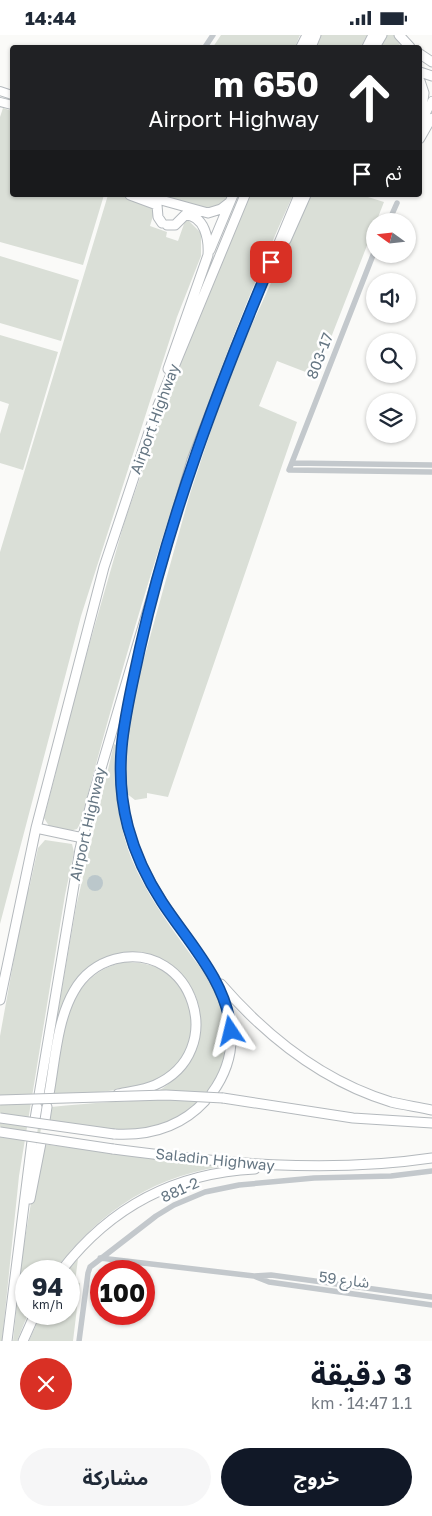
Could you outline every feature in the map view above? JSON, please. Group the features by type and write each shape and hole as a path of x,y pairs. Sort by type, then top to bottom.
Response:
{"highway":[{"path":"399,35 408,45"},
{"path":"422,87 424,93 422,108"},
{"path":"135,197 157,205 158,217 165,224 177,224 185,215 192,217 205,228 209,241 208,255"},
{"path":"151,197 208,213 221,209 232,199"},
{"name":"Airport Highway","path":"0,1000 36,828 104,567 157,408 244,197"},
{"name":"Airport Highway","path":"39,1095 83,838 92,799 192,460 236,346 298,197"},
{"path":"236,346 305,197"},
{"path":"157,408 175,343 208,255 232,199"},
{"path":"154,587 122,727 120,766 123,803 132,841 149,879 210,971 226,1003 231,1031 228,1060 212,1093"},
{"path":"36,828 83,838"},
{"path":"49,1094 65,1011 73,992 84,977 98,966 122,958 146,959 167,968 186,987 194,1005 196,1035 191,1051 181,1066 160,1083 144,1089 99,1098"},
{"path":"210,971 242,1008 281,1045 327,1075 390,1101 432,1110"},
{"path":"0,993 4,977"},
{"path":"0,1100 188,1095 371,1120 432,1123"},
{"path":"0,1118 114,1134 139,1134 162,1129 183,1119 205,1101"},
{"path":"8,1341 10,1310 38,1131 37,1107"},
{"path":"38,1131 47,1107"},
{"name":"Saladin Highway","path":"0,1132 113,1149 241,1163 302,1167 368,1165 432,1158"},
{"path":"71,1260 88,1240 108,1222 142,1199 169,1186 217,1172 302,1167"},
{"path":"22,1341 30,1325"}],"main road":[{"path":"422,120 432,101"},
{"path":"422,136 432,118"}],"street":[{"path":"393,213 397,203"},
{"name":"803-17","path":"370,263 289,470 432,472"},
{"path":"292,463 432,465"},
{"name":"881-2","path":"79,1341 88,1273 100,1258 164,1210 205,1192 239,1185 314,1178 390,1176 432,1171"},
{"name":"شارع 59","path":"100,1258 254,1276 271,1275 432,1297"},
{"name":"شارع 59","path":"254,1276 269,1282 432,1305"}],"shaded area":[{"path":"221,35 300,35 296,45 214,45"},
{"path":"321,35 367,35 362,45 317,45"},
{"path":"386,35 394,35 400,45 380,45"},
{"path":"3,108 10,110 10,197 103,197 83,265 0,242 0,117"},
{"path":"107,197 129,197 140,204 155,209 150,226 167,232 166,237 178,241 185,221 188,220 201,233 201,256 177,317 81,616 0,924 0,552"},
{"path":"162,197 228,197 223,203 215,207 205,208 185,205"},
{"path":"248,197 292,197 229,349 173,505 124,664 80,824 77,829 70,831 49,826 44,818 56,772 54,768 125,520 190,337"},
{"path":"310,197 368,197 384,202 380,213 366,213 366,248 316,376 277,361 259,406 297,422 168,797 147,793 147,798 135,800 126,793 126,736 138,680 189,497 230,373"},
{"path":"0,256 79,280 61,341 0,323"},
{"path":"0,335 58,352 23,470 0,463 0,434 9,404 0,401"},
{"path":"114,744 116,745 116,789 127,847 157,907 208,977 218,994 225,1018 226,1041 222,1064 212,1085 198,1103 180,1117 159,1127 123,1131 48,1121 51,1107 135,1101 159,1091 177,1076 190,1059 198,1039 200,1018 196,998 185,979 167,963 147,954 134,952 120,953 102,959 83,971 76,980 61,1012 33,1175 30,1174 76,907"},
{"path":"45,840 72,844 74,852 65,895 19,1176 2,1341 0,1341 0,1036 26,892 29,889 38,848"},
{"path":"95,875 101,877 103,883 101,889 95,891 89,889 87,883 89,877"},
{"path":"125,962 161,969 172,976 181,986 188,998 192,1025 190,1039 185,1052 178,1064 156,1080 112,1091 52,1096 63,1034 77,996 88,981 104,969"},
{"path":"41,1144 235,1165 207,1169 180,1176 133,1198 91,1229 63,1260 22,1260"},
{"path":"15,1322 15,1325 24,1325 17,1341 13,1341"},
{"path":"36,1325 75,1325 73,1341 29,1341"}],"route":[{"path":"231,1031 226,1003 210,971 155,891 137,854 128,828 123,803 120,753 122,727 154,587 192,460 271,262"}]}
